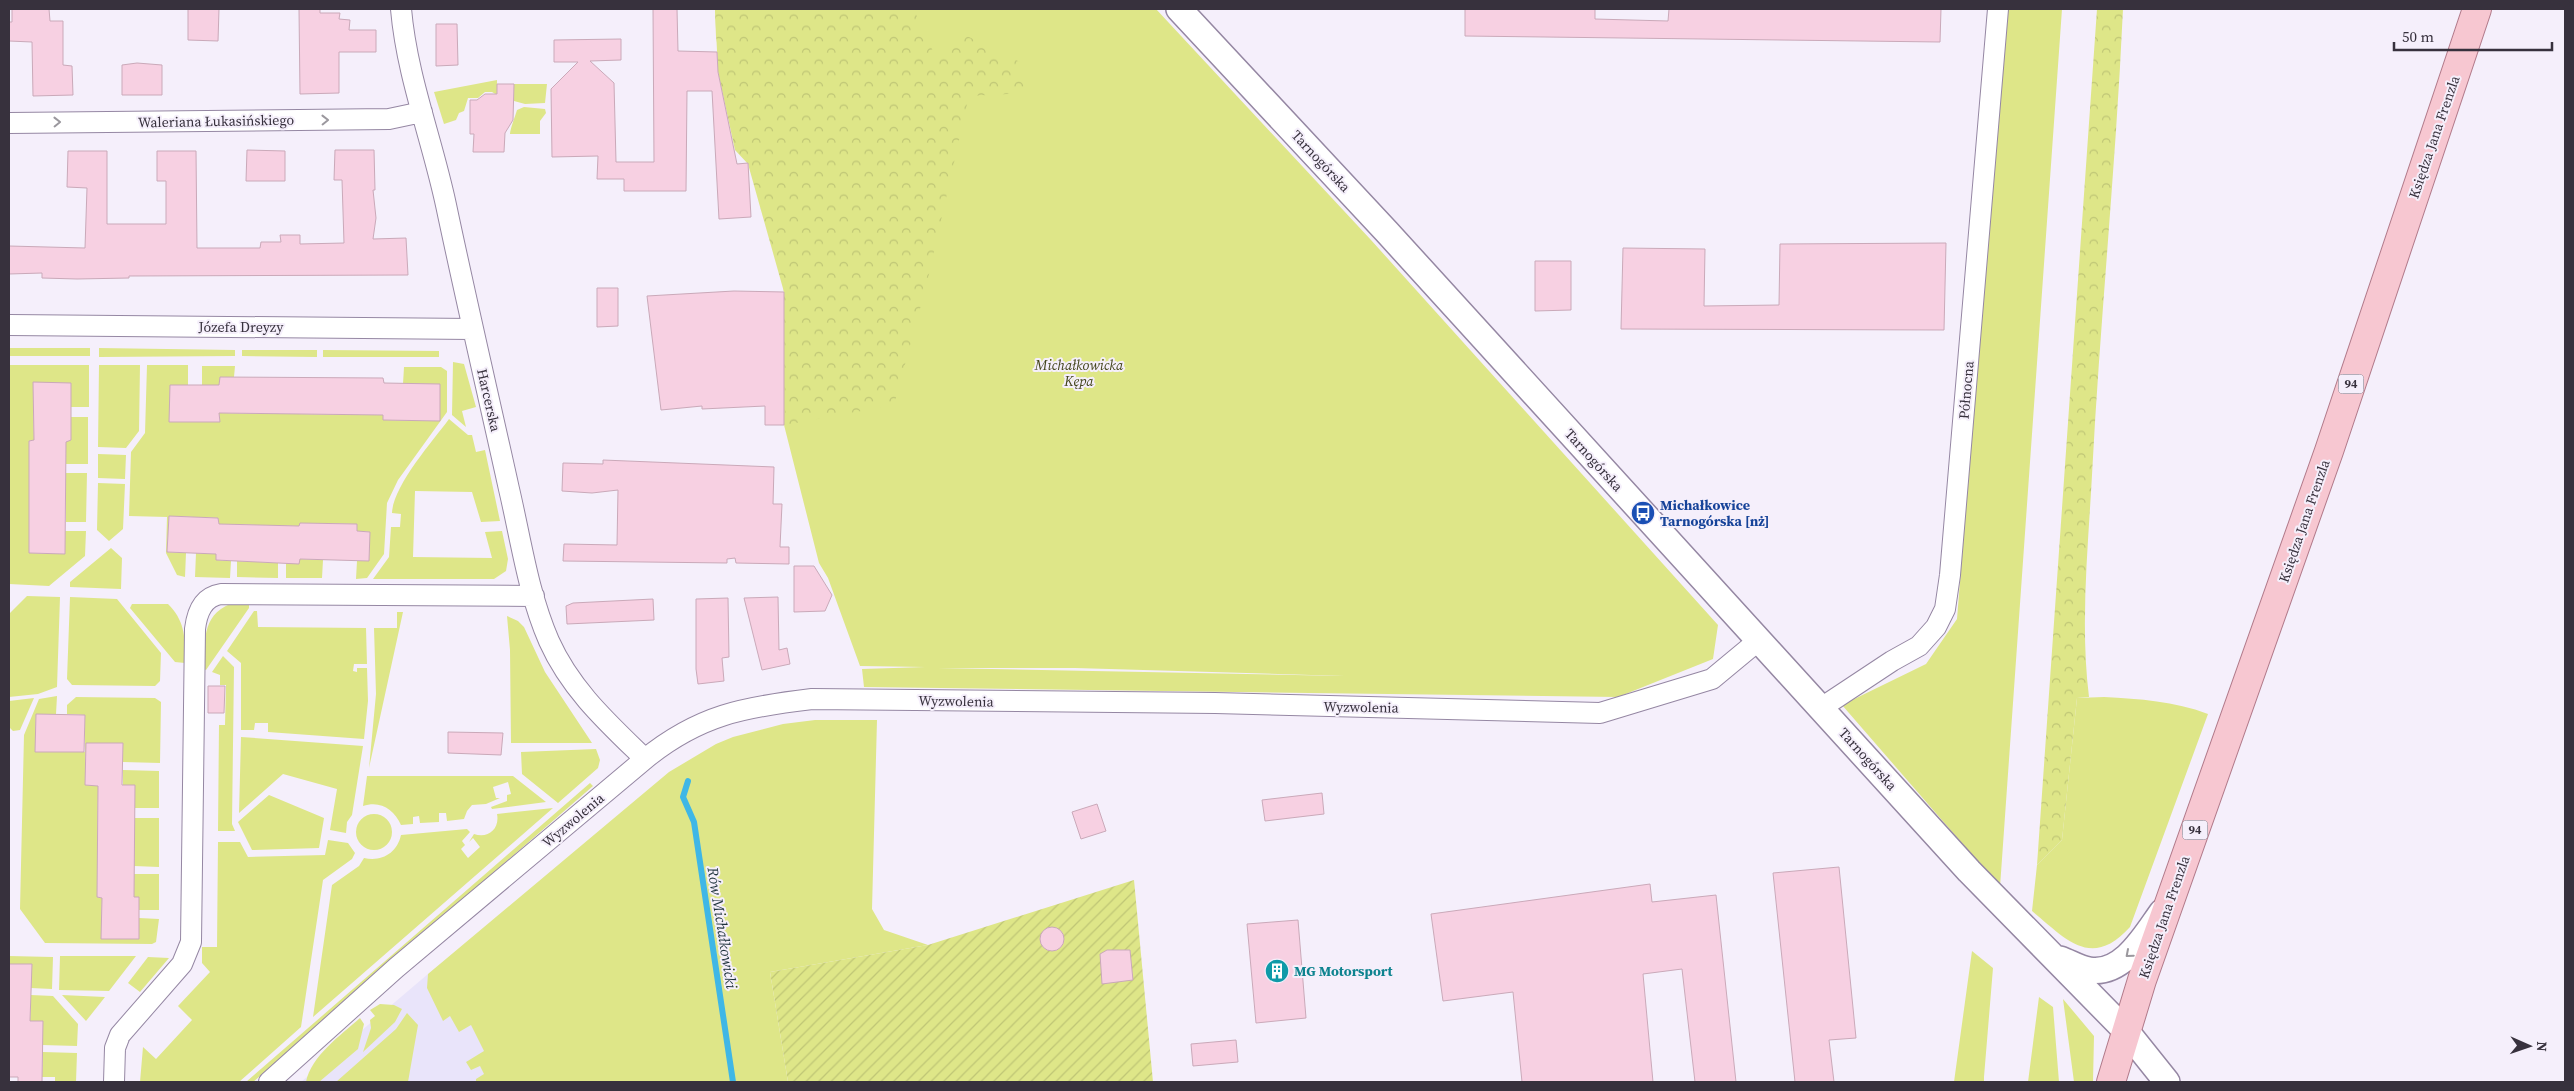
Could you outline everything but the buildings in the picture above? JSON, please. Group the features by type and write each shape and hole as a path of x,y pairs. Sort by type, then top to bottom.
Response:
{"main road":[{"name":"Księdza Jana Frenzla","path":"2127,1032 2142,980 2169,902 2329,451 2477,9"},
{"name":"94","path":"2111,1082 2127,1032"}],"street":[{"name":"Harcerska","path":"401,9 404,43 435,156 472,328 534,596 550,642 579,693 645,759"},
{"name":"Tarnogórska","path":"1180,9 1387,232 1969,871 2127,1032 2167,1082"},
{"name":"Północna","path":"1821,708 1919,646 1936,627 1945,610 1950,576 1998,9"},
{"name":"Waleriana Łukasińskiego","path":"9,123 389,119 422,112"},
{"name":"Józefa Dreyzy","path":"9,325 472,328"},
{"path":"114,1082 115,1048 120,1035 182,964 191,942 195,629 200,608 209,599 221,594 534,596"},
{"name":"Wyzwolenia","path":"276,1080 396,968 645,759 669,740 712,718 769,704 812,699 1215,703 1600,713 1712,678 1759,640"},
{"name":"Tarnogórska","path":"2051,955 2090,971 2109,968 2130,955 2169,902"}],"shaded area":[{"path":"485,928 546,1082 301,1082 428,974"}],"green space":[{"name":"Michałkowicka Kępa","path":"715,9 1156,9 1371,240 1718,625 1713,659 1618,697 864,687 862,669 925,667 860,666 828,578 819,563 784,425 784,292 773,217 719,53 716,37","holes":["938,668 1075,668 1344,676"]},
{"path":"715,9 902,9 915,12 936,58 967,36 1020,62 1027,93 969,96 927,283 894,405 785,425 784,292 748,164 735,150 718,72"},
{"path":"2006,9 2062,9 2000,887 1842,705 1926,664 1957,619"},
{"path":"2097,9 2123,9 2087,559 2085,642 2089,697 2077,698 2062,840 2037,865"},
{"path":"497,80 497,95 492,92 485,92 478,98 468,98 464,111 459,113 456,120 444,124 434,92"},
{"path":"514,84 547,84 545,103 525,104 514,101"},
{"path":"524,107 545,109 546,113 540,121 540,134 510,134 517,110"},
{"path":"9,348 90,348 90,356 9,356"},
{"path":"99,348 235,350 235,356 99,357"},
{"path":"242,350 317,350 317,357 242,356"},
{"path":"323,350 439,351 439,357 323,357"},
{"path":"453,362 464,364 476,407 462,411 466,427 452,415"},
{"path":"9,365 89,365 89,407 71,407 71,383 33,383 34,440 29,441 29,553 65,554 65,531 86,531 85,556 49,586 9,584"},
{"path":"99,365 140,365 139,431 126,448 98,447"},
{"path":"147,365 188,365 188,385 170,422 220,422 219,413 383,415 383,420 439,421 403,384 404,367 441,367 447,371 447,412 398,480 387,503 384,554 367,578 356,579 357,561 369,561 370,532 357,531 356,524 301,523 299,526 219,524 218,518 169,516 167,552 186,553 185,577 177,575 166,553 167,517 129,516 131,452 145,433"},
{"path":"202,366 235,366 234,377 220,377 219,385 202,385"},
{"path":"71,417 88,417 88,464 66,464 66,442"},
{"path":"449,419 468,435 472,435 476,452 485,450 500,521 481,522 472,492 415,491 413,557 492,558 485,532 502,531 508,559 506,571 494,579 373,579 389,557 391,527 400,527 401,514 392,513 399,490 414,464"},
{"path":"98,454 126,455 125,479 98,478"},
{"path":"66,473 87,473 86,522 66,522"},
{"path":"98,483 125,484 123,529 109,541 97,530"},
{"path":"111,548 122,558 121,589 70,587 70,582"},
{"path":"196,553 216,554 217,560 231,561 230,578 195,577"},
{"path":"300,559 323,560 322,578 286,578 286,563"},
{"path":"237,561 278,563 278,578 237,577"},
{"path":"27,596 60,597 57,687 38,694 9,697 9,614"},
{"path":"70,597 117,599 161,653 160,681 155,686 72,685 67,679"},
{"path":"132,604 168,604 181,624 185,663 175,662 130,608"},
{"path":"230,604 249,604 249,608 206,670 204,669 205,640 209,623 221,609"},
{"path":"254,611 257,611 258,627 366,628 367,664 354,664 353,671 357,672 357,668 367,668 368,701 364,739 268,732 268,723 255,723 254,730 241,730 241,663 227,651"},
{"path":"397,612 403,612 369,768 376,694 374,628 397,628"},
{"path":"507,616 518,621 524,627 545,672 592,743 511,743 510,650"},
{"path":"223,656 234,667 232,824 235,831 218,831 219,725 225,725 226,685 220,685 220,675 212,672"},
{"path":"57,696 56,714 36,714 35,752 85,752 85,715 67,714 67,705 76,697 155,698 161,702 160,763 123,762 123,743 86,743 85,784 98,786 97,897 102,898 101,939 138,939 139,918 159,919 156,942 152,944 45,943 20,909 24,735 39,699"},
{"path":"2104,697 2170,703 2208,714 2130,927 2116,940 2103,947 2091,948 2079,946 2068,940 2032,911 2037,865 2062,840 2077,698"},
{"path":"34,698 20,730 13,731 9,727 9,701"},
{"path":"815,720 877,720 872,909 884,930 928,945 770,972 788,1082 476,1082 476,1079 484,1074 480,1066 471,1070 466,1062 484,1051 471,1025 459,1032 450,1016 443,1021 427,988 428,974 669,772 716,744 733,737 783,724"},
{"path":"241,737 363,746 352,815 347,822 346,833 330,830 337,789 283,774 239,813"},
{"path":"596,749 600,760 598,768 558,803 522,774 521,752"},
{"path":"123,770 159,771 159,808 135,808 135,785 123,785"},
{"path":"367,776 513,776 546,802 492,809 491,807 507,801 507,795 511,794 508,782 493,787 496,798 500,798 486,804 472,805 464,819 447,821 446,813 439,813 439,822 420,823 419,816 413,817 413,824 401,825 394,814 386,807 375,804 363,806"},
{"path":"590,783 593,786 253,1082 246,1082"},
{"path":"269,795 324,818 319,848 252,850 238,822"},
{"path":"553,808 313,1017 332,885 359,866 364,858 377,859 388,855 396,847 401,835 467,829 470,832 462,841 465,845 461,849 468,858 480,847 473,838 469,842 474,834 484,835 492,832 497,824 497,814"},
{"path":"374,814 387,819 392,832 387,845 374,850 361,845 356,832 361,819"},
{"path":"135,818 159,818 159,867 134,866"},
{"path":"328,840 348,843 355,853 352,859 323,880 301,1027 239,1082 140,1082 143,1047 156,1059 192,1020 178,1006 210,972 202,963 202,947 217,947 218,842 240,842 248,857 325,855"},
{"path":"134,874 159,874 159,910 139,910 139,897 134,897"},
{"path":"1134,880 1153,1082 788,1082 770,972 928,945"},
{"path":"1972,951 1993,968 1984,1082 1954,1082"},
{"path":"9,956 53,957 52,989 31,988 31,964 9,964"},
{"path":"60,956 136,956 109,991 59,990"},
{"path":"148,957 169,958 140,992 128,983"},
{"path":"31,995 53,996 78,1024 77,1046 42,1045 43,1022 30,1021"},
{"path":"62,995 105,997 86,1021"},
{"path":"2039,997 2053,1007 2059,1082 2028,1082"},
{"path":"2063,999 2094,1036 2093,1082 2074,1082"},
{"path":"380,1004 394,1005 402,1009 395,1022 363,1052 371,1028 370,1020 375,1016 370,1010"},
{"path":"407,1013 418,1025 408,1082 336,1082 396,1029"},
{"path":"360,1018 364,1024 358,1049 319,1082 306,1082 309,1072 320,1055"},
{"path":"43,1052 77,1053 76,1082 55,1082 55,1077 42,1077"}],"waterway":[{"name":"Rów Michałkowicki","path":"688,781 683,797 694,822 733,1082"}],"place":[{"name":"Michałkowice Tarnogórska [nż]","path":"1643,513"},
{"name":"MG Motorsport","path":"1277,971"}]}
